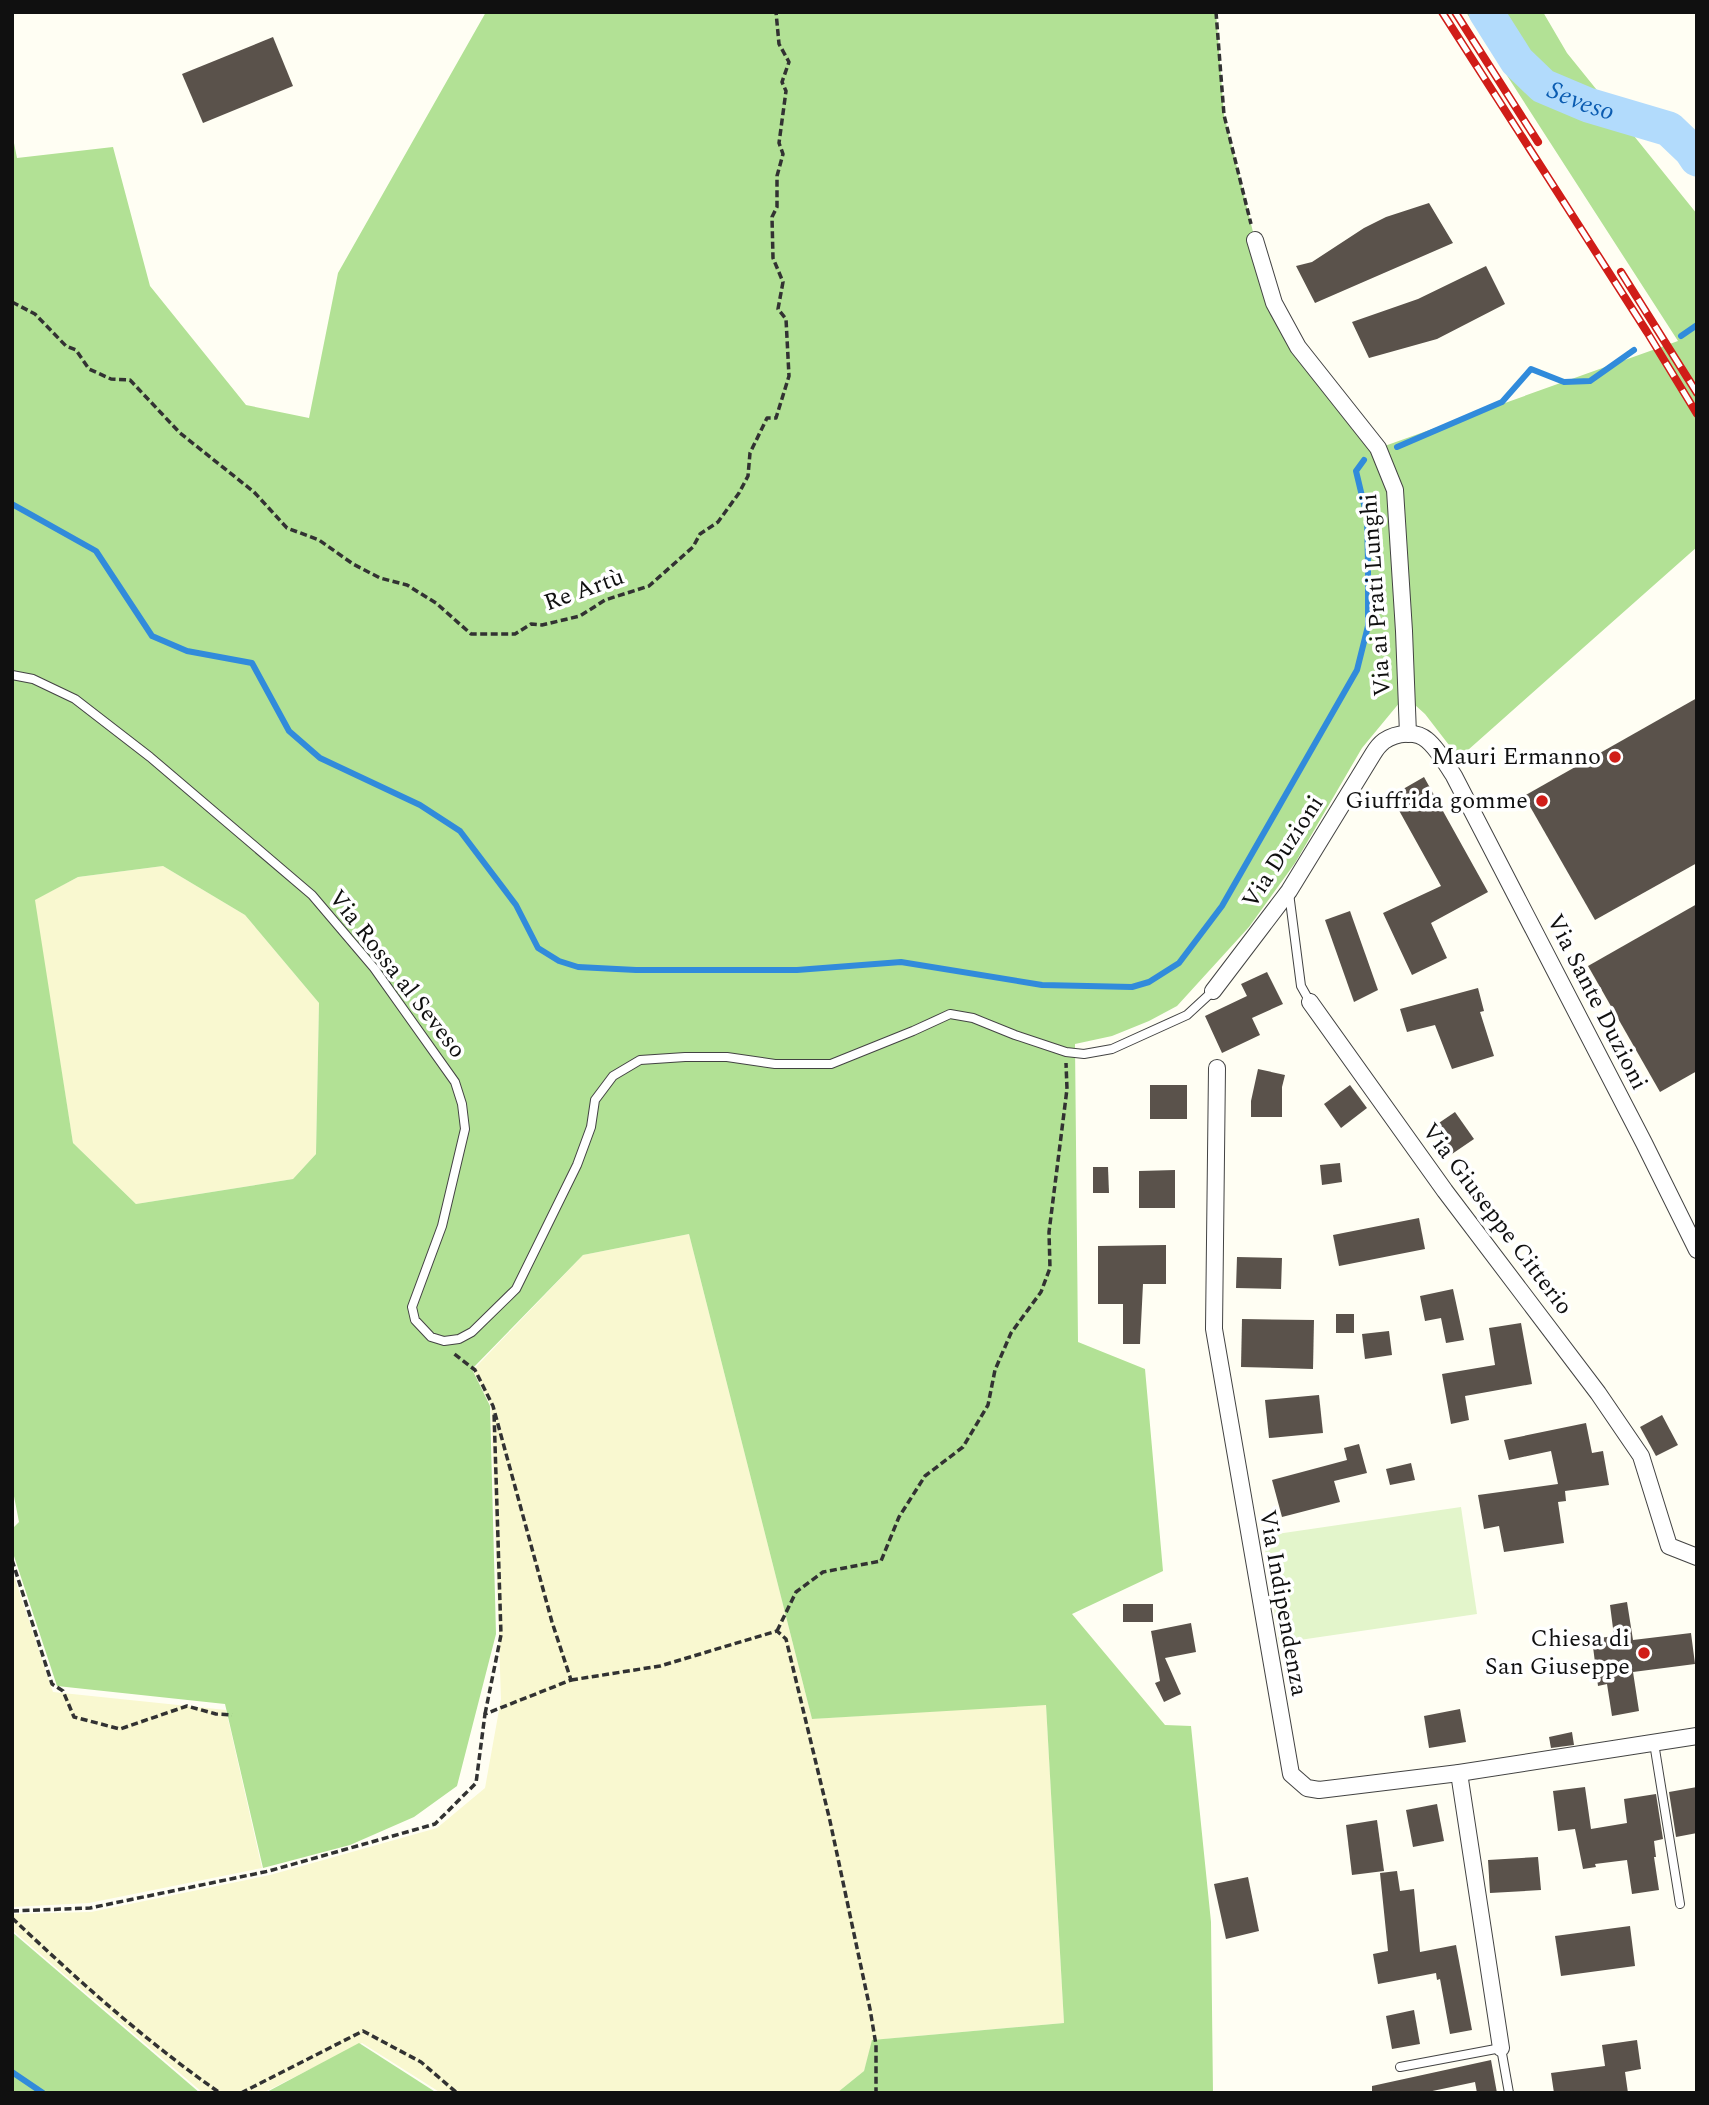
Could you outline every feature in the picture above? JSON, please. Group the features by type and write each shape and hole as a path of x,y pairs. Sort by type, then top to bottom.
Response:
{"street":[{"name":"Via ai Prati Lunghi","path":"1255,240 1274,303 1298,347 1378,448 1395,490 1408,734"},
{"name":"Via Sante Duzioni","path":"1408,734 1426,739 1454,776 1697,1250"},
{"name":"Via Duzioni","path":"1213,991 1289,891 1373,754 1383,741 1408,734"},
{"name":"Via Giuseppe Citterio","path":"1310,1002 1446,1191 1598,1392 1641,1456 1669,1546 1697,1557"},
{"name":"Via Indipendenza","path":"1217,1068 1214,1329 1291,1774 1307,1788 1319,1790 1460,1773 1697,1736"},
{"path":"1460,1773 1502,2049"}],"lane":[{"name":"Via Rossa al Seveso","path":"12,675 33,679 75,699 150,757 312,895 374,968 455,1082 463,1104 465,1129 442,1226 412,1307 415,1320 423,1329 431,1337 444,1341"},
{"name":"Via Giuseppe Citterio","path":"1289,891 1301,986 1310,1002"},
{"path":"444,1341 459,1339 472,1332 516,1289 577,1165 591,1127 595,1100 613,1076 640,1060 685,1057 727,1058 775,1064 831,1064 950,1014 973,1018 1066,1052 1084,1054 1112,1049 1187,1014 1213,991"},
{"path":"1654,1743 1680,1904"},
{"path":"1400,2067 1502,2049 1509,2093"}],"path":[{"name":"Re Artù","path":"12,302 35,314 66,346 76,350 89,369 111,379 130,380 180,433 254,492 286,528 319,540 353,565 380,578 407,585 436,603 471,634 514,634 531,624 542,625 580,616 605,600 649,586 694,547 700,534 718,522 739,493 748,476 750,453 767,418 776,418 789,376 786,319 778,309 783,282 773,258 772,217 776,207 777,176 783,154 779,143 786,91 782,82 789,62 779,44 776,12"},
{"path":"1216,12 1224,115 1255,240"},
{"path":"485,1714 571,1680 660,1666 777,1632 796,1592 823,1572 881,1561 899,1517 925,1476 963,1447 988,1405 995,1370 1011,1333 1041,1292 1050,1268 1049,1231 1067,1089 1066,1052"},
{"path":"444,1341 453,1353 475,1370 494,1406 552,1622 571,1680"},
{"path":"12,1912 90,1908 269,1871 435,1824 477,1783 485,1714 500,1635 494,1406"},
{"path":"12,1560 52,1684 63,1692 74,1717 120,1729 187,1706 216,1714 232,1715"},
{"path":"777,1632 786,1639 859,1956 876,2045 876,2093"},
{"path":"12,1917 78,1980 158,2048 220,2093"},
{"path":"241,2093 363,2031 421,2062 457,2093"}],"green space":[{"path":"486,12 1216,12 1224,115 1255,240 1274,303 1379,448 1678,341 1466,12 1543,12 1567,53 1697,214 1697,547 1459,758 1425,714 1405,696 1362,748 1295,863 1249,927 1177,1006 1112,1036 1075,1044 1078,1342 1145,1369 1163,1571 1072,1614 1165,1725 1191,1726 1211,1922 1213,2093 790,2093 838,2092 864,2071 872,2040 1064,2023 1046,1705 812,1719 689,1234 583,1255 472,1369 490,1406 496,1634 457,1786 414,1817 350,1845 263,1868 225,1704 57,1686 12,1550 12,1529 19,1522 12,1486 12,133 17,158 113,147 150,286 246,405 309,418 338,273","holes":["163,866 245,915 319,1003 316,1154 293,1179 136,1204 73,1143 35,900 78,877"]},
{"path":"163,866 245,915 319,1003 316,1154 293,1179 136,1204 73,1143 34,900 78,877"},
{"path":"689,1234 812,1719 1046,1704 1064,2023 873,2040 864,2071 838,2092 441,2093 362,2043 263,2093 203,2093 12,1930 12,1914 91,1912 270,1875 437,1828 485,1788 501,1699 491,1406 473,1370 583,1255"},
{"path":"1461,1507 1477,1614 1279,1643 1263,1536"},
{"path":"12,1570 53,1692 226,1710 262,1868 89,1903 12,1907"},
{"path":"12,1932 200,2093 12,2093"},
{"path":"359,2043 437,2093 265,2093"}],"building":[{"path":"273,37 293,86 203,123 182,74"},
{"path":"1429,203 1453,243 1315,303 1296,266 1312,262 1386,217"},
{"path":"1486,266 1505,304 1437,339 1369,358 1352,322 1418,299"},
{"path":"1697,698 1697,863 1595,920 1524,796"},
{"path":"1424,777 1488,892 1431,923 1447,958 1412,975 1383,913 1441,886 1391,796"},
{"path":"1697,904 1697,1071 1660,1092 1588,966"},
{"path":"1350,911 1378,990 1354,1002 1325,920"},
{"path":"1267,972 1283,1004 1252,1018 1260,1035 1222,1053 1205,1016 1247,996 1241,984"},
{"path":"1478,988 1484,1011 1480,1012 1494,1056 1452,1069 1435,1025 1407,1032 1400,1009"},
{"path":"1258,1069 1285,1075 1282,1087 1282,1117 1251,1117 1251,1101"},
{"path":"1150,1085 1187,1085 1187,1119 1150,1119"},
{"path":"1350,1085 1367,1108 1341,1128 1324,1104"},
{"path":"1455,1112 1474,1139 1449,1156 1430,1129"},
{"path":"1340,1163 1342,1182 1322,1185 1320,1165"},
{"path":"1093,1167 1108,1167 1109,1193 1093,1193"},
{"path":"1175,1170 1175,1208 1139,1208 1139,1171"},
{"path":"1419,1218 1425,1249 1339,1266 1333,1235"},
{"path":"1166,1245 1166,1284 1143,1284 1140,1344 1123,1344 1123,1304 1098,1304 1098,1246"},
{"path":"1237,1257 1282,1258 1281,1289 1236,1288"},
{"path":"1453,1289 1464,1340 1446,1343 1441,1318 1425,1321 1420,1296"},
{"path":"1336,1314 1354,1314 1354,1333 1336,1333"},
{"path":"1242,1319 1314,1320 1313,1369 1241,1367"},
{"path":"1521,1323 1532,1384 1465,1396 1469,1420 1451,1424 1442,1374 1495,1365 1489,1328"},
{"path":"1389,1331 1392,1355 1365,1359 1362,1334"},
{"path":"1319,1395 1323,1433 1269,1438 1265,1400"},
{"path":"1662,1415 1678,1445 1656,1456 1640,1427"},
{"path":"1586,1423 1592,1453 1603,1451 1609,1485 1565,1491 1566,1501 1558,1502 1564,1543 1504,1552 1499,1526 1484,1529 1478,1495 1558,1484 1551,1451 1509,1460 1504,1440"},
{"path":"1359,1444 1367,1473 1334,1481 1340,1502 1282,1517 1272,1480 1347,1460 1344,1448"},
{"path":"1411,1463 1415,1480 1390,1485 1386,1469"},
{"name":"Chiesa di San Giuseppe","path":"1627,1602 1633,1640 1691,1633 1695,1664 1633,1672 1639,1711 1612,1716 1607,1684 1598,1686 1592,1639 1614,1636 1610,1605"},
{"path":"1123,1604 1153,1604 1153,1622 1123,1622"},
{"path":"1191,1623 1196,1652 1165,1658 1181,1694 1164,1702 1155,1683 1160,1681 1151,1631"},
{"path":"1460,1709 1466,1742 1429,1748 1424,1716"},
{"path":"1572,1732 1574,1745 1551,1748 1549,1737"},
{"path":"1585,1787 1591,1829 1627,1823 1624,1799 1656,1794 1663,1839 1654,1841 1659,1890 1632,1894 1627,1860 1595,1864 1596,1867 1583,1869 1575,1829 1558,1831 1553,1791"},
{"path":"1697,1787 1697,1833 1676,1837 1669,1792"},
{"path":"1437,1804 1444,1841 1413,1847 1406,1810"},
{"path":"1377,1820 1384,1871 1352,1875 1346,1825"},
{"path":"1538,1857 1541,1890 1490,1893 1488,1860"},
{"path":"1397,1871 1400,1891 1414,1889 1420,1952 1456,1945 1472,2030 1450,2034 1440,1979 1437,1980 1436,1973 1378,1984 1373,1954 1388,1951 1380,1873"},
{"path":"1248,1877 1259,1931 1226,1939 1214,1884"},
{"path":"1630,1926 1635,1966 1561,1976 1555,1936"},
{"path":"1414,2010 1420,2044 1392,2049 1386,2016"},
{"path":"1637,2040 1641,2069 1625,2072 1628,2093 1554,2093 1551,2073 1605,2066 1602,2045"},
{"path":"1491,2060 1497,2093 1477,2093 1475,2082 1423,2093 1372,2093 1372,2086"}],"waterway":[{"name":"Seveso","path":"1486,12 1517,61 1543,86 1588,105 1669,129 1697,159"},
{"path":"1681,336 1697,325"},
{"path":"1397,447 1502,402 1531,369 1564,382 1590,381 1634,350"},
{"path":"12,504 96,551 152,636 187,651 252,663 289,731 320,758 420,805 460,831 516,905 538,948 559,961 578,967 636,970 797,970 901,962 1042,985 1132,987 1149,982 1179,963 1222,906 1357,670 1368,626 1367,517 1356,471 1364,460"},
{"path":"12,2072 43,2093"}],"railway":[{"path":"1442,12 1697,414"},
{"path":"1455,12 1538,142"},
{"path":"1621,272 1697,393"}],"place":[{"name":"Mauri Ermanno","path":"1615,757"},
{"name":"Giuffrida gomme","path":"1542,801"},
{"name":"Chiesa di San Giuseppe","path":"1644,1653"}]}
